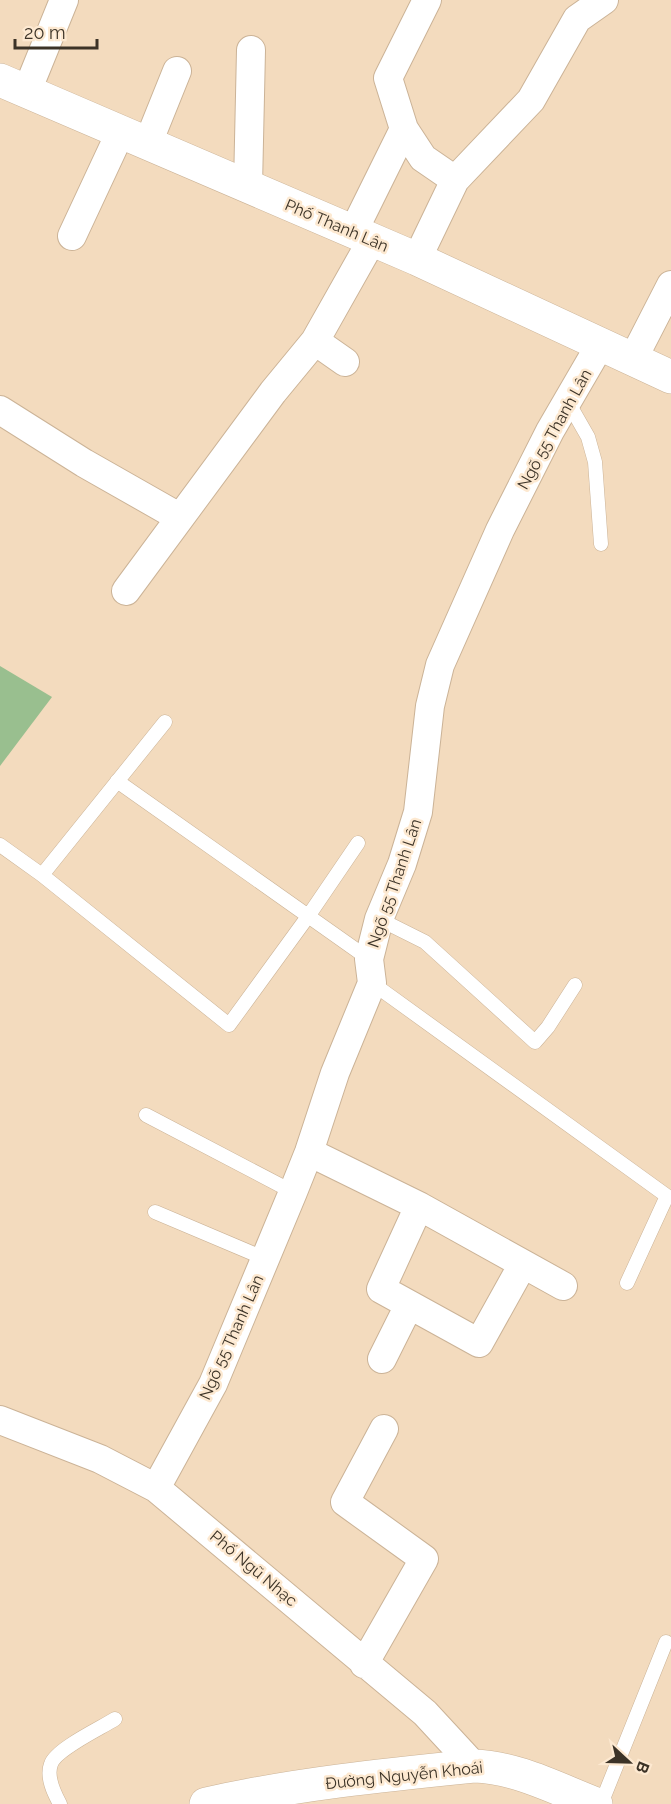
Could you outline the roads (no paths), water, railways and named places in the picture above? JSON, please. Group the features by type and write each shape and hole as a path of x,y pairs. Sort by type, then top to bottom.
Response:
{"street":[{"path":"13,86 64,0"},
{"path":"427,0 388,78 404,129 423,158 455,180"},
{"path":"417,259 455,180 531,100 577,19 604,0"},
{"path":"248,186 251,50"},
{"path":"72,236 177,71"},
{"name":"Phố Thanh Lân","path":"13,86 417,259 671,377"},
{"path":"126,591 273,392 315,341 362,236 404,129"},
{"path":"633,360 671,285"},
{"path":"315,341 345,362"},
{"name":"Ngõ 55 Thanh Lân","path":"156,1488 213,1384 309,1152 334,1073 371,971 379,918 402,864 418,812 430,706 440,665 500,530 550,431 600,345"},
{"path":"0,410 84,464 180,517"},
{"path":"309,1152 418,1206 563,1286"},
{"path":"418,1206 381,1289 409,1305 479,1343 523,1264"},
{"path":"382,1359 409,1305"},
{"name":"Phố Ngũ Nhạc","path":"0,1420 100,1459 156,1488 289,1597 364,1664 424,1713 474,1766"},
{"path":"364,1664 424,1559 345,1502 384,1429"},
{"name":"Đường Nguyễn Khoái","path":"206,1804 245,1795 359,1777 492,1766 598,1804"}],"lane":[{"path":"568,402 588,437 595,462 601,544"},
{"path":"42,875 165,722"},
{"path":"117,781 309,915 371,971 669,1192 627,1284"},
{"path":"0,845 42,875 229,1025 358,843"},
{"path":"379,918 425,942 535,1042 548,1027 575,985"},
{"path":"146,1115 293,1192"},
{"path":"155,1212 266,1259"},
{"path":"598,1804 666,1642"},
{"path":"60,1804 52,1789 49,1773 51,1763 64,1750 115,1719"}]}
